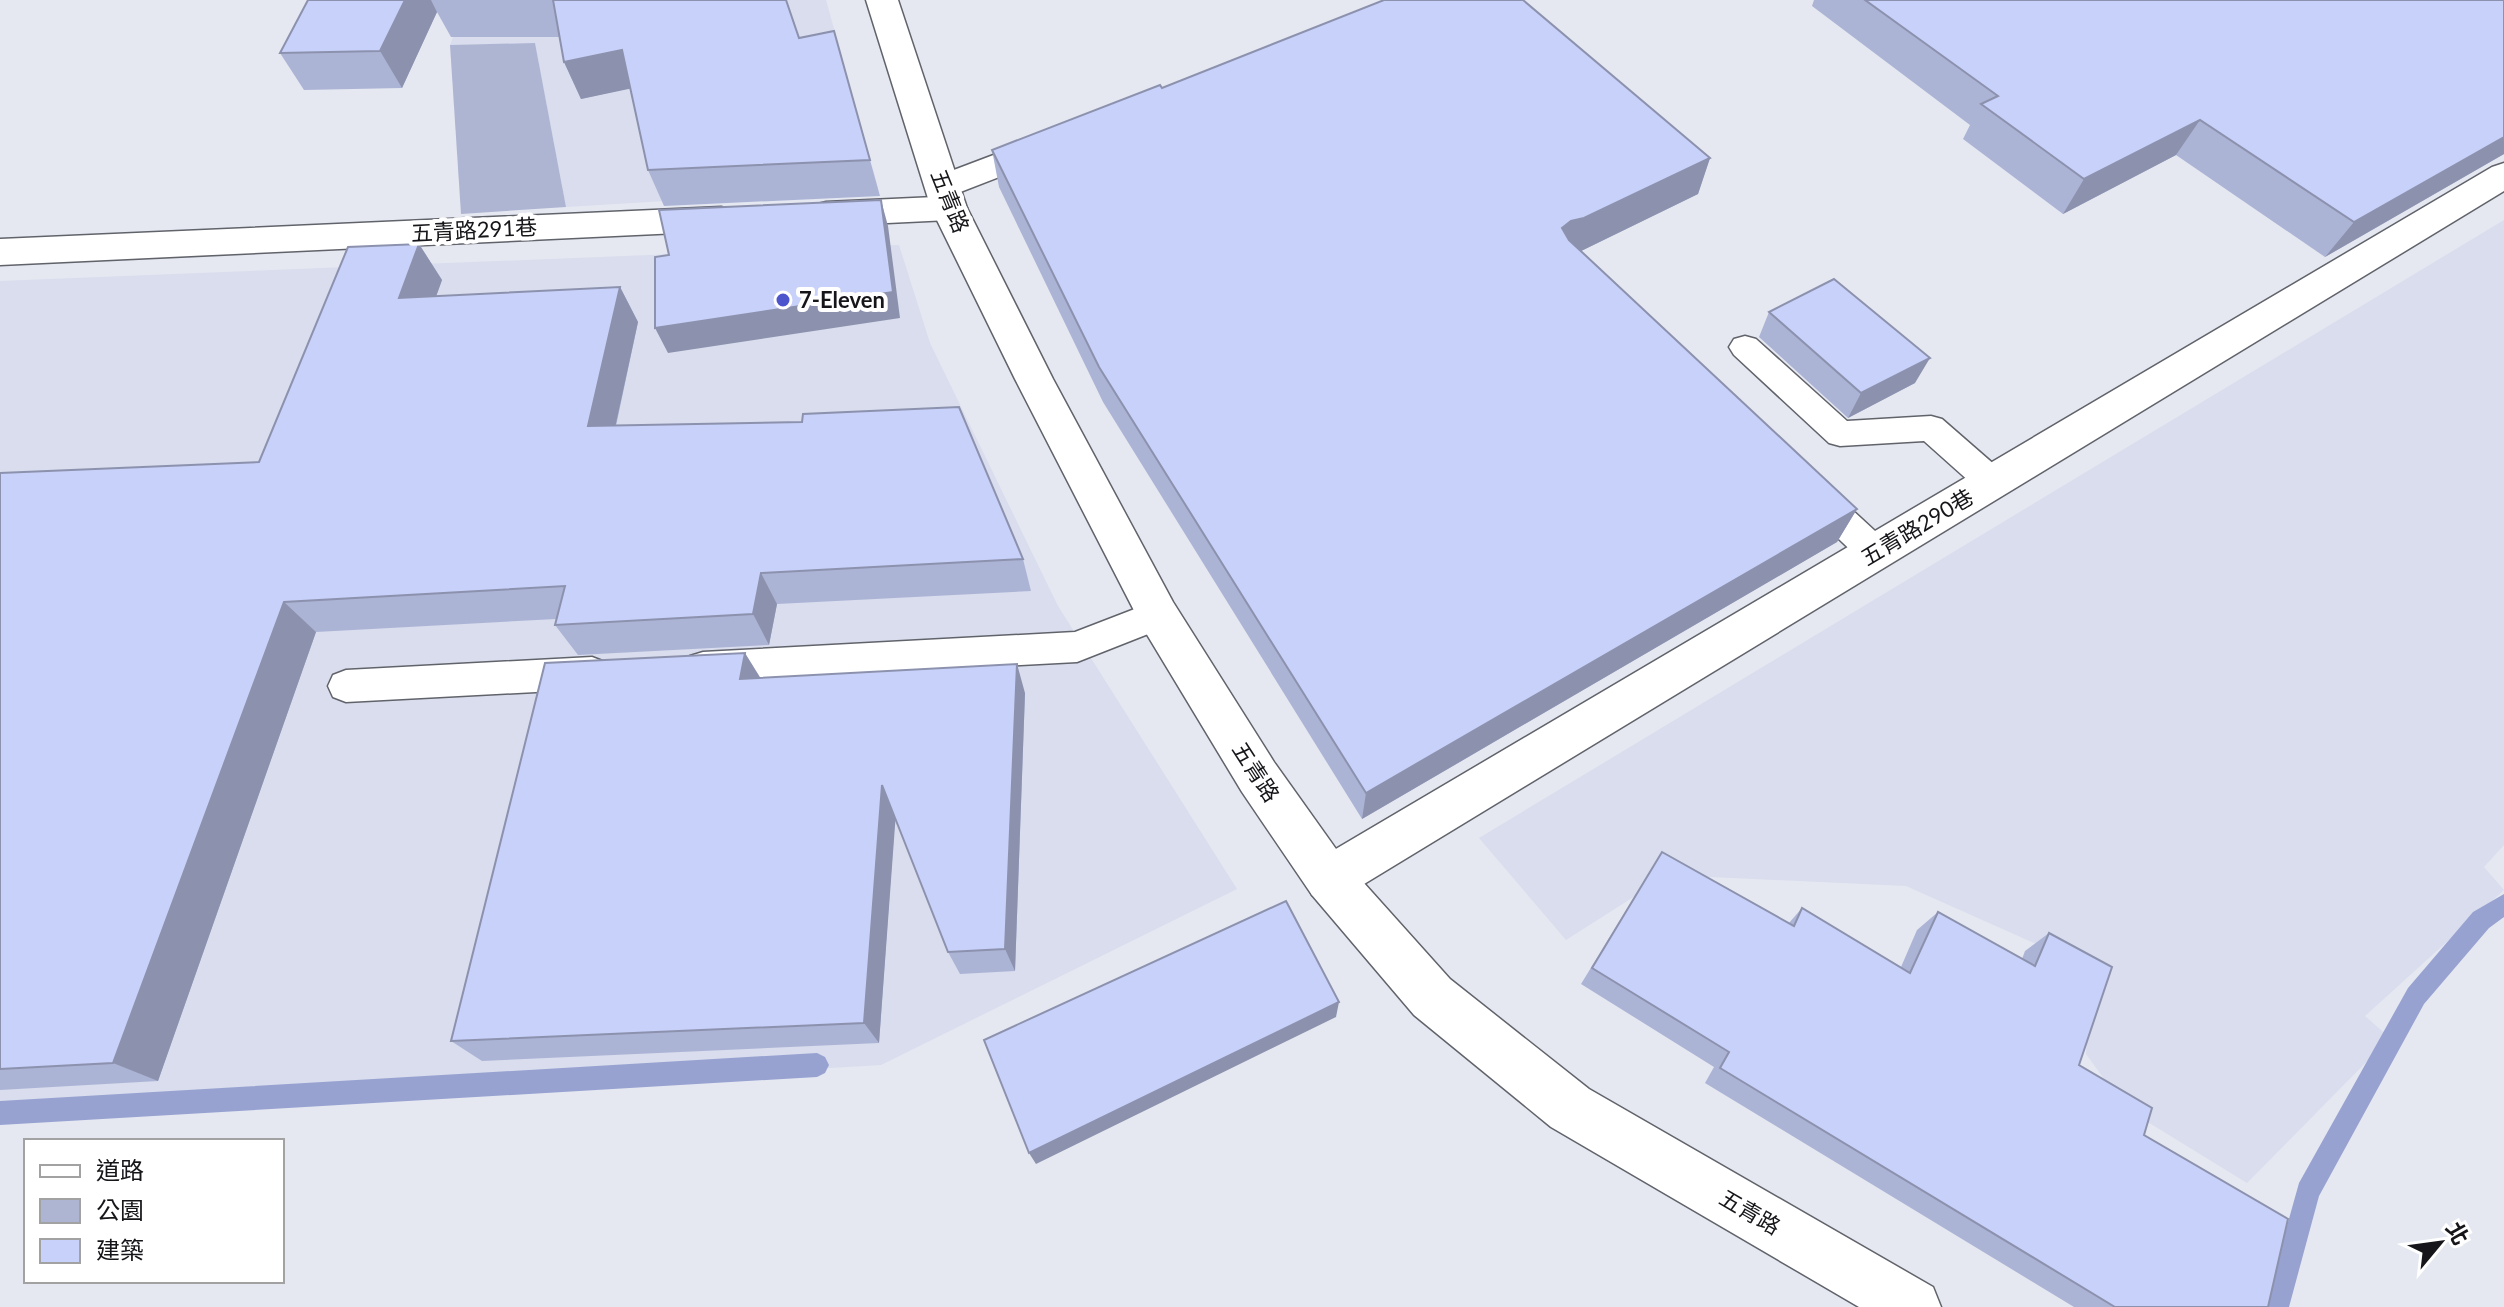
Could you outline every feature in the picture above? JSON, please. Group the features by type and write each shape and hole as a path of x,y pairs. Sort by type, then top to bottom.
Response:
{"street":[{"name":"五青路","path":"882,0 946,197 1158,615 1258,777 1329,879 1432,997 1570,1108 1913,1307"},
{"name":"五青路291巷","path":"0,252 777,216 946,197 1073,136"},
{"name":"五青路290巷","path":"1329,879 2504,175"}],"lane":[{"path":"1745,347 1840,434 1931,428 1992,482"},
{"path":"1794,475 1875,552"},
{"path":"346,686 1077,647 1158,615"}],"shaded area":[{"path":"467,0 826,0 878,188 566,207 535,44 450,45"},
{"path":"2504,220 2504,845 2484,867 2504,890 2365,1016 2390,1038 2247,1183 2125,1108 2086,1054 2089,1002 2061,955 1906,886 1668,875 1566,940 1479,838"},
{"path":"899,245 930,343 1058,606 1237,889 881,1065 0,1116 0,281"}],"green space":[{"path":"535,43 566,207 461,214 450,45"}],"building":[{"path":"308,0 405,0 380,51 280,53"},
{"path":"553,0 786,0 799,38 834,31 870,160 648,170 622,50 564,62"},
{"path":"1384,0 1523,0 1710,158 1584,218 1571,221 1562,228 1569,240 1857,509 1366,793 1099,367 992,150 1160,85 1162,88"},
{"path":"1865,0 2504,0 2504,137 2354,222 2200,120 2084,179 1981,104 1998,96"},
{"path":"881,200 893,292 655,328 655,257 669,255 659,210"},
{"path":"419,244 399,298 620,287 588,426 802,422 803,414 959,407 1023,559 761,573 753,614 555,625 565,586 284,602 113,1063 0,1069 0,473 259,462 348,247"},
{"path":"1834,279 1930,358 1861,393 1769,312"},
{"path":"745,653 740,679 1017,664 1005,949 948,952 882,785 864,1023 451,1041 545,663"},
{"path":"1662,852 1794,926 1802,908 1910,973 1938,912 2035,966 2049,933 2112,967 2079,1065 2152,1108 2144,1135 2288,1219 2268,1307 2115,1307 1720,1068 1729,1052 1592,968"},
{"path":"1286,901 1339,1002 1029,1153 984,1040"}],"waterway":[{"path":"2279,1301 2308,1192 2416,996 2481,920 2504,904"},
{"path":"0,1113 817,1065"}],"place":[{"name":"7-Eleven","path":"783,300"}]}
